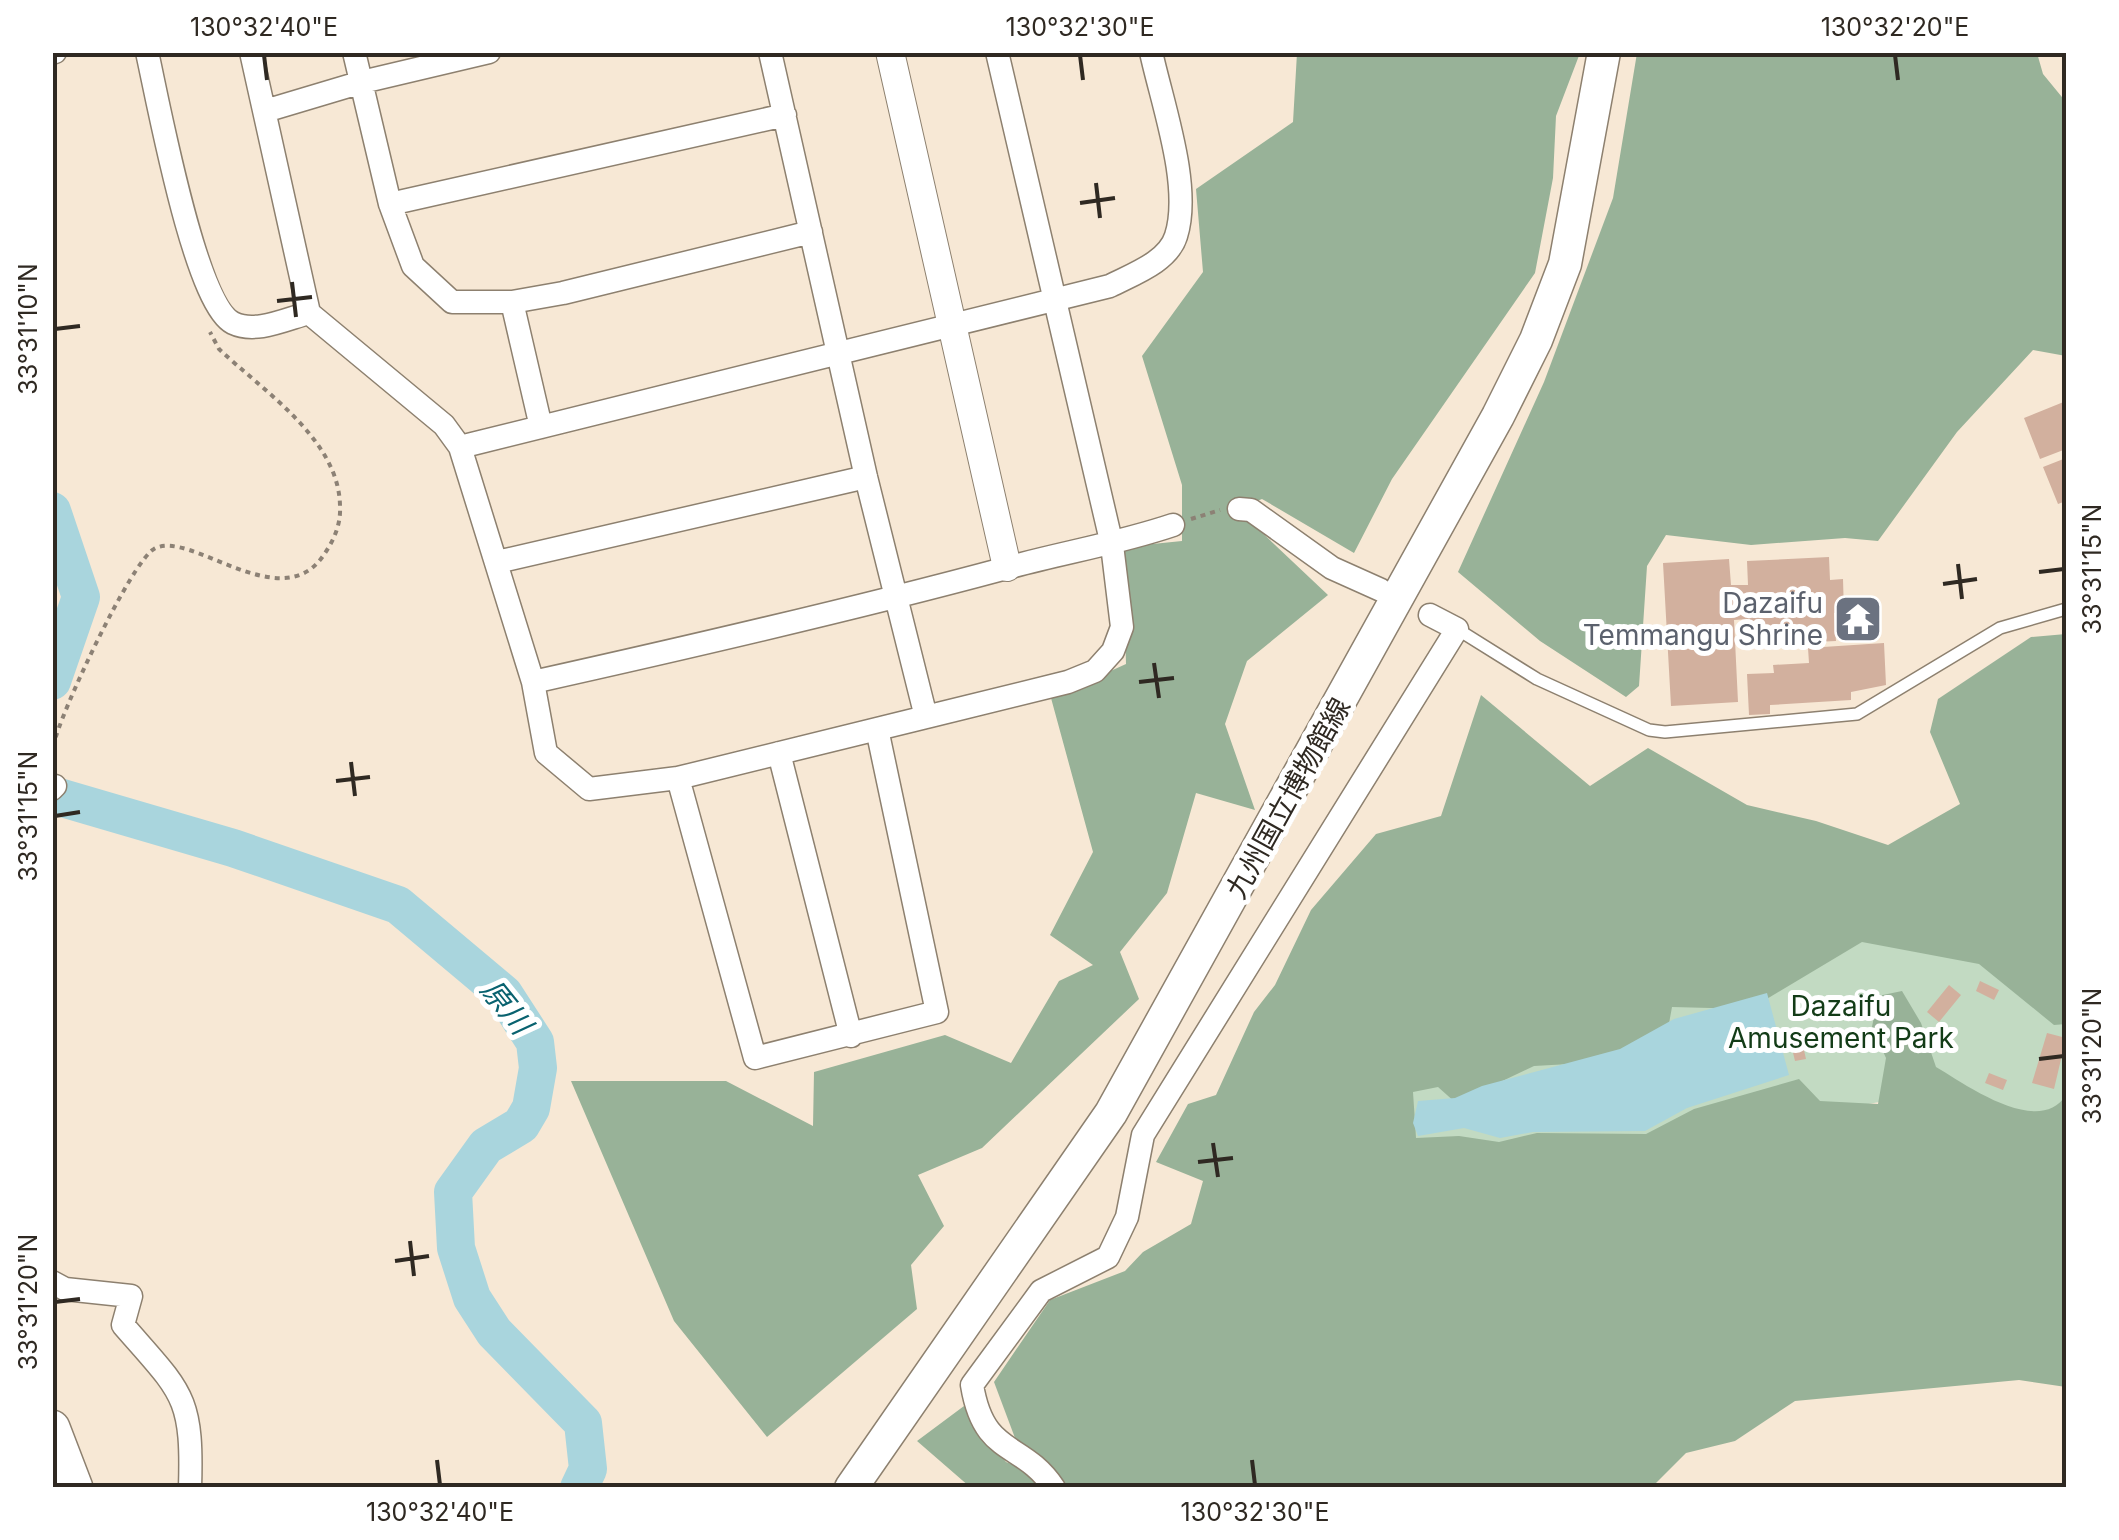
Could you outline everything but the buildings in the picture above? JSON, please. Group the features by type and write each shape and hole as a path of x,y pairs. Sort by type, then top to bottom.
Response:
{"main road":[{"name":"九州国立博物館線","path":"852,1488 1111,1114 1498,416 1536,340 1565,264 1604,52"},
{"path":"52,1428 75,1488"}],"street":[{"path":"147,52 190,232 219,312 234,324 255,328 308,313"},
{"path":"251,52 308,313 444,425 460,446 533,682 546,753 589,790 678,778 1068,682 1095,670 1113,651 1122,627 1112,546 997,52"},
{"path":"354,52 390,204 413,266 452,302 512,302 811,232"},
{"path":"265,111 362,82 489,52"},
{"path":"770,52 866,477 926,716"},
{"path":"890,52 1007,568"},
{"path":"460,446 1053,299 1125,278 1154,264 1176,238 1180,186 1151,52"},
{"path":"390,204 785,115"},
{"path":"512,302 541,426"},
{"path":"498,562 866,477"},
{"path":"1239,510 1251,510 1332,568 1380,590"},
{"path":"533,682 895,600 1007,568 1112,546 1174,525"},
{"path":"1054,1488 1040,1467 998,1445 976,1409 972,1385 1041,1291 1108,1258 1127,1217 1143,1135 1457,628 1430,615"},
{"path":"678,778 755,1058 851,1036 937,1012 877,729"},
{"path":"779,753 851,1036"},
{"path":"52,1282 64,1288 131,1296 124,1325 186,1400 192,1429 190,1488"}],"lane":[{"path":"1457,628 1537,679 1650,730 1665,732 1857,714 2000,628 2066,609"}],"path":[{"path":"54,788 54,742 107,616 138,563 156,547 172,545 235,569 297,576 315,568 332,542 340,516 334,470 314,440 218,350 208,329"},
{"path":"1174,525 1224,508 1239,510"}],"green space":[{"path":"1297,53 1580,53 1556,116 1553,178 1535,273 1392,479 1354,553 1262,499 1237,509 1328,595 1247,661 1225,724 1255,810 1196,793 1167,893 1120,952 1139,999 982,1148 918,1175 944,1226 911,1265 917,1309 767,1437 674,1321 571,1081 726,1081 813,1126 814,1072 945,1035 1011,1063 1059,981 1093,965 1050,935 1093,852 1051,698 1126,664 1123,547 1182,541 1182,485 1142,356 1203,272 1196,189 1293,122"},
{"path":"1637,53 2037,53 2043,74 2066,102 2066,356 2033,350 1957,432 1878,541 1845,538 1751,545 1666,535 1647,566 1639,686 1626,697 1540,641 1458,572 1544,382 1613,198"},
{"path":"2066,634 2066,1024 2054,1025 1979,964 1862,942 1750,1009 1672,1007 1668,1029 1605,1062 1534,1066 1456,1103 1438,1087 1413,1092 1416,1138 1459,1136 1499,1142 1537,1133 1646,1134 1694,1109 1799,1079 1820,1101 1878,1104 1886,1058 1872,1027 1878,996 1902,991 1921,1023 1936,1067 1983,1095 2021,1110 2054,1107 2066,1095 2066,1387 2019,1380 1795,1401 1735,1441 1686,1453 1652,1487 1066,1488 1015,1438 994,1382 1050,1300 1125,1271 1143,1252 1191,1224 1203,1181 1156,1162 1188,1104 1216,1095 1254,1012 1275,985 1311,910 1376,834 1441,816 1481,695 1590,786 1648,748 1747,805 1816,821 1888,845 1960,804 1930,732 1938,699 2031,637"},
{"name":"Dazaifu Amusement Park","path":"1835,935 1969,955 2066,1001 2066,1144 1879,1102 1423,1190 1388,1061"},
{"path":"964,1406 1006,1462 1038,1474 1047,1487 970,1487 917,1441"}],"water":[{"path":"1767,993 1789,1075 1687,1108 1645,1131 1533,1132 1500,1138 1464,1128 1418,1136 1413,1123 1418,1101 1455,1098 1482,1086 1620,1049 1674,1019"}],"waterway":[{"name":"原川","path":"52,511 81,597 52,681"},
{"name":"原川","path":"52,795 233,848 398,905 504,994 535,1042 538,1068 531,1108 521,1125 486,1146 453,1192 456,1248 472,1298 494,1332 583,1423 588,1469 579,1488"}],"place":[{"name":"Dazaifu Temmangu Shrine","path":"1858,619"}]}
